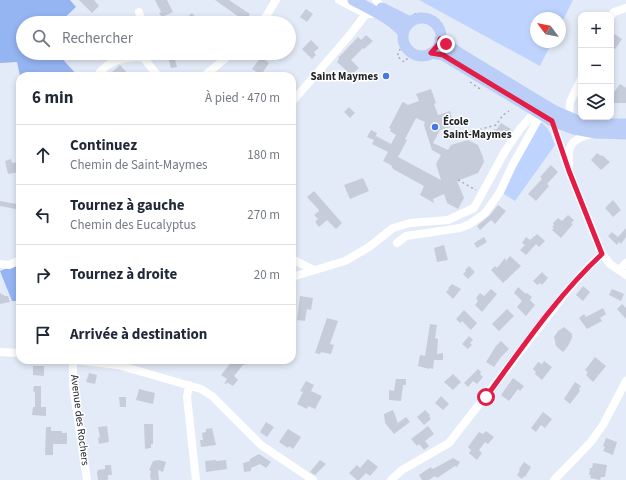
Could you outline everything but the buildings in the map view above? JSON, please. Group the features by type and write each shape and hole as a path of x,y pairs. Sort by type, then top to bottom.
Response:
{"main road":[{"path":"353,0 410,22"},
{"path":"366,0 383,12 401,33 404,44 408,50 419,55 443,55 538,113 597,124 626,124"},
{"path":"401,33 406,26 415,19 428,19 437,26 440,32 439,44 428,55"},
{"path":"440,39 552,116 574,128 596,133 626,134"}],"street":[{"path":"266,16 276,0"},
{"path":"339,0 366,14 383,12 376,0"},
{"path":"614,12 626,8"},
{"path":"139,12 140,16"},
{"path":"296,97 366,14"},
{"path":"100,72 102,69 117,60"},
{"path":"147,60 155,72"},
{"path":"209,72 223,60"},
{"path":"569,118 570,102 579,84"},
{"path":"570,102 552,116 569,171 602,254 610,264 623,272 626,263"},
{"path":"296,276 344,261 369,247 393,228 410,223 448,220 474,208 484,193 504,153 520,129 538,113"},
{"path":"397,243 406,236 460,228 470,224 485,213 498,195 538,113"},
{"path":"569,171 568,158 570,145 579,137 596,133"},
{"path":"391,480 402,470 449,443 568,290 602,254"},
{"path":"296,261 314,270"},
{"path":"0,264 10,265 16,262"},
{"path":"0,352 16,353"},
{"name":"Avenue des Rochers","path":"74,364 73,386 87,480"},
{"path":"103,364 118,366 201,389 212,396 261,445 313,480"},
{"path":"554,480 590,443 603,425 626,381"},
{"path":"189,385 187,397 196,480"},
{"path":"402,470 404,480"}],"path":[{"path":"401,33 401,46 397,56 404,62 409,57 428,55"},
{"path":"468,80 480,89"},
{"path":"470,132 496,125 503,115 509,111"},
{"path":"458,180 484,193"}],"shaded area":[{"path":"0,0 70,0 76,7 66,16 16,16 16,60 63,60 74,72 19,72 17,62 0,63"},
{"path":"419,0 573,0 566,14 566,12 530,12 530,48 549,48 540,66"},
{"path":"539,121 551,135 555,145 515,201 502,193"},
{"path":"16,265 16,301 12,301 0,271"}],"place":[{"name":"Saint Maymes","path":"386,76"},
{"name":"École Saint-Maymes","path":"435,127"}],"route":[{"path":"446,44 440,39 436,49 431,53 443,55 552,121 569,171 602,254 568,290 534,332 486,397"}]}
